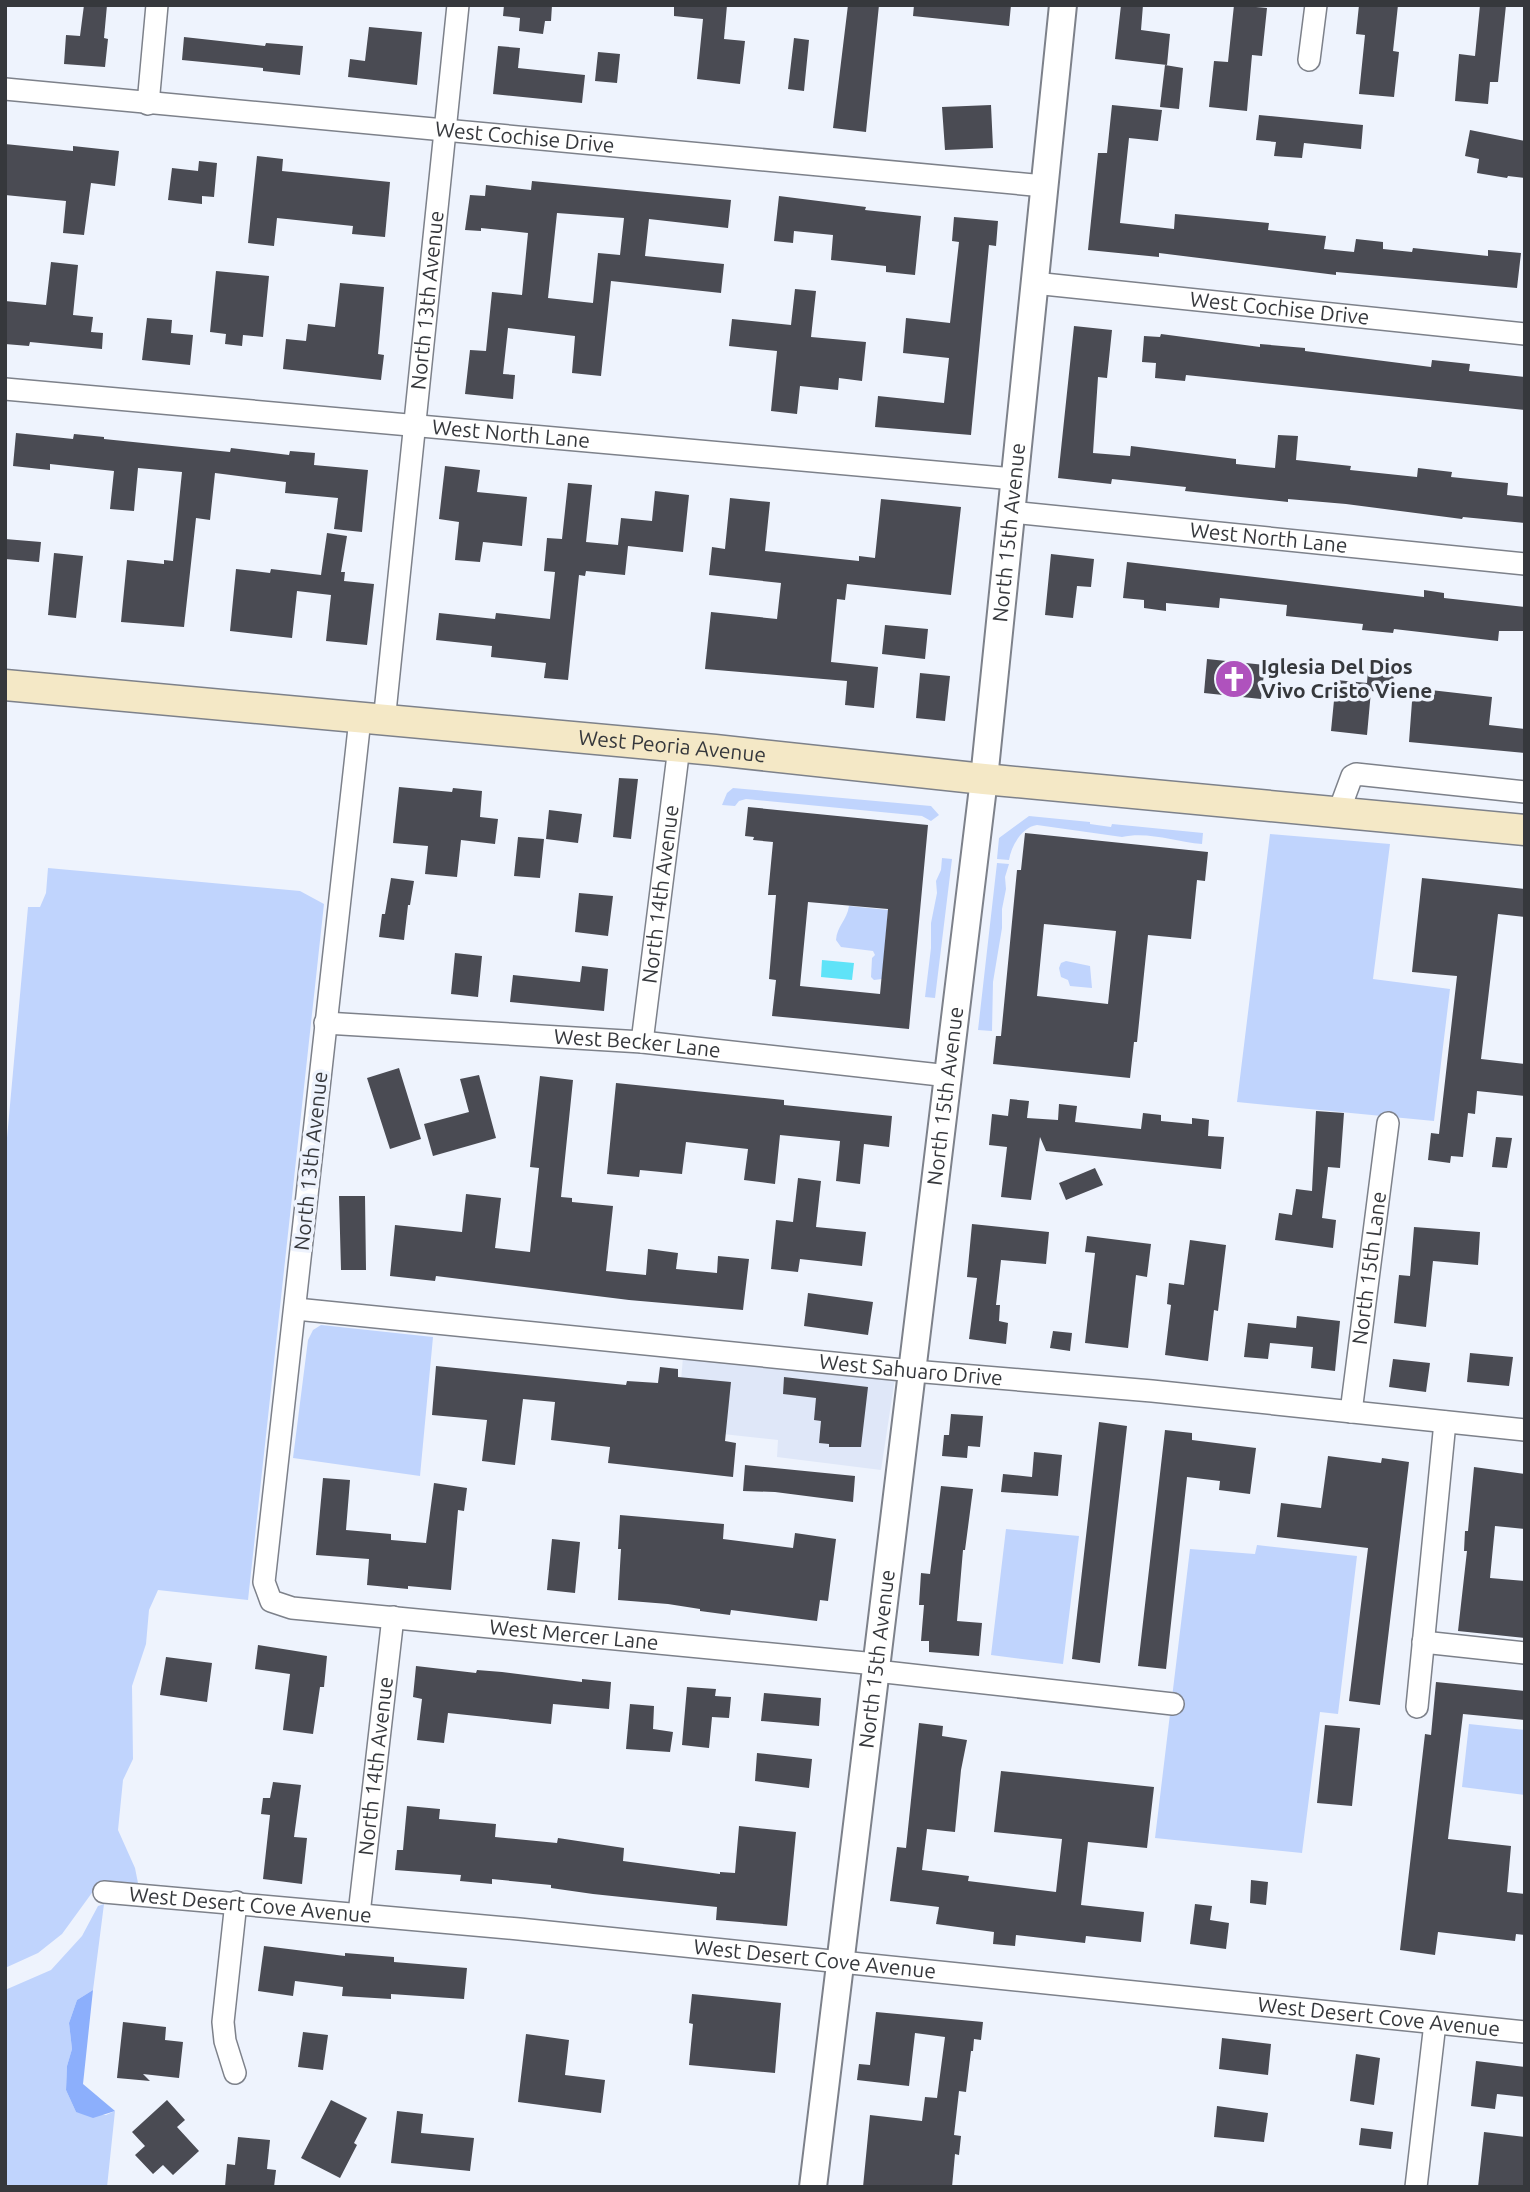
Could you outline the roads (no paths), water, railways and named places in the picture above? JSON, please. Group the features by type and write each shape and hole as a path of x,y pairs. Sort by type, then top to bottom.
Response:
{"main road":[{"name":"West Peoria Avenue","path":"5,685 372,721 679,747 1525,830"}],"street":[{"path":"148,104 158,5"},
{"name":"North 13th Avenue","path":"271,1601 264,1582 296,1309 325,1023 415,426 458,5"},
{"name":"North 15th Avenue","path":"813,2187 984,779 1063,5"},
{"path":"1309,60 1316,5"},
{"name":"West Cochise Drive","path":"5,89 1044,186"},
{"name":"West Cochise Drive","path":"1034,283 1525,334"},
{"name":"West North Lane","path":"5,388 1014,479"},
{"name":"West North Lane","path":"1011,512 1525,564"},
{"name":"North 14th Avenue","path":"642,1042 679,747"},
{"path":"1339,811 1352,776 1356,774 1525,792"},
{"name":"West Becker Lane","path":"325,1023 642,1042 949,1076"},
{"name":"North 15th Lane","path":"1351,1412 1388,1123"},
{"name":"West Sahuaro Drive","path":"296,1309 913,1371 1152,1391 1525,1430"},
{"path":"1417,1707 1445,1422"},
{"name":"West Mercer Lane","path":"271,1601 292,1608 876,1668 1173,1704"},
{"name":"North 14th Avenue","path":"359,1913 393,1617"},
{"path":"1423,1642 1525,1653"},
{"name":"West Desert Cove Avenue","path":"104,1892 359,1913 1525,2032"},
{"path":"235,2073 225,2040 223,2022 236,1902"},
{"path":"1416,2187 1435,2023"}],"place":[{"name":"Iglesia Del Dios Vivo Cristo Viene","path":"1234,679"}]}
